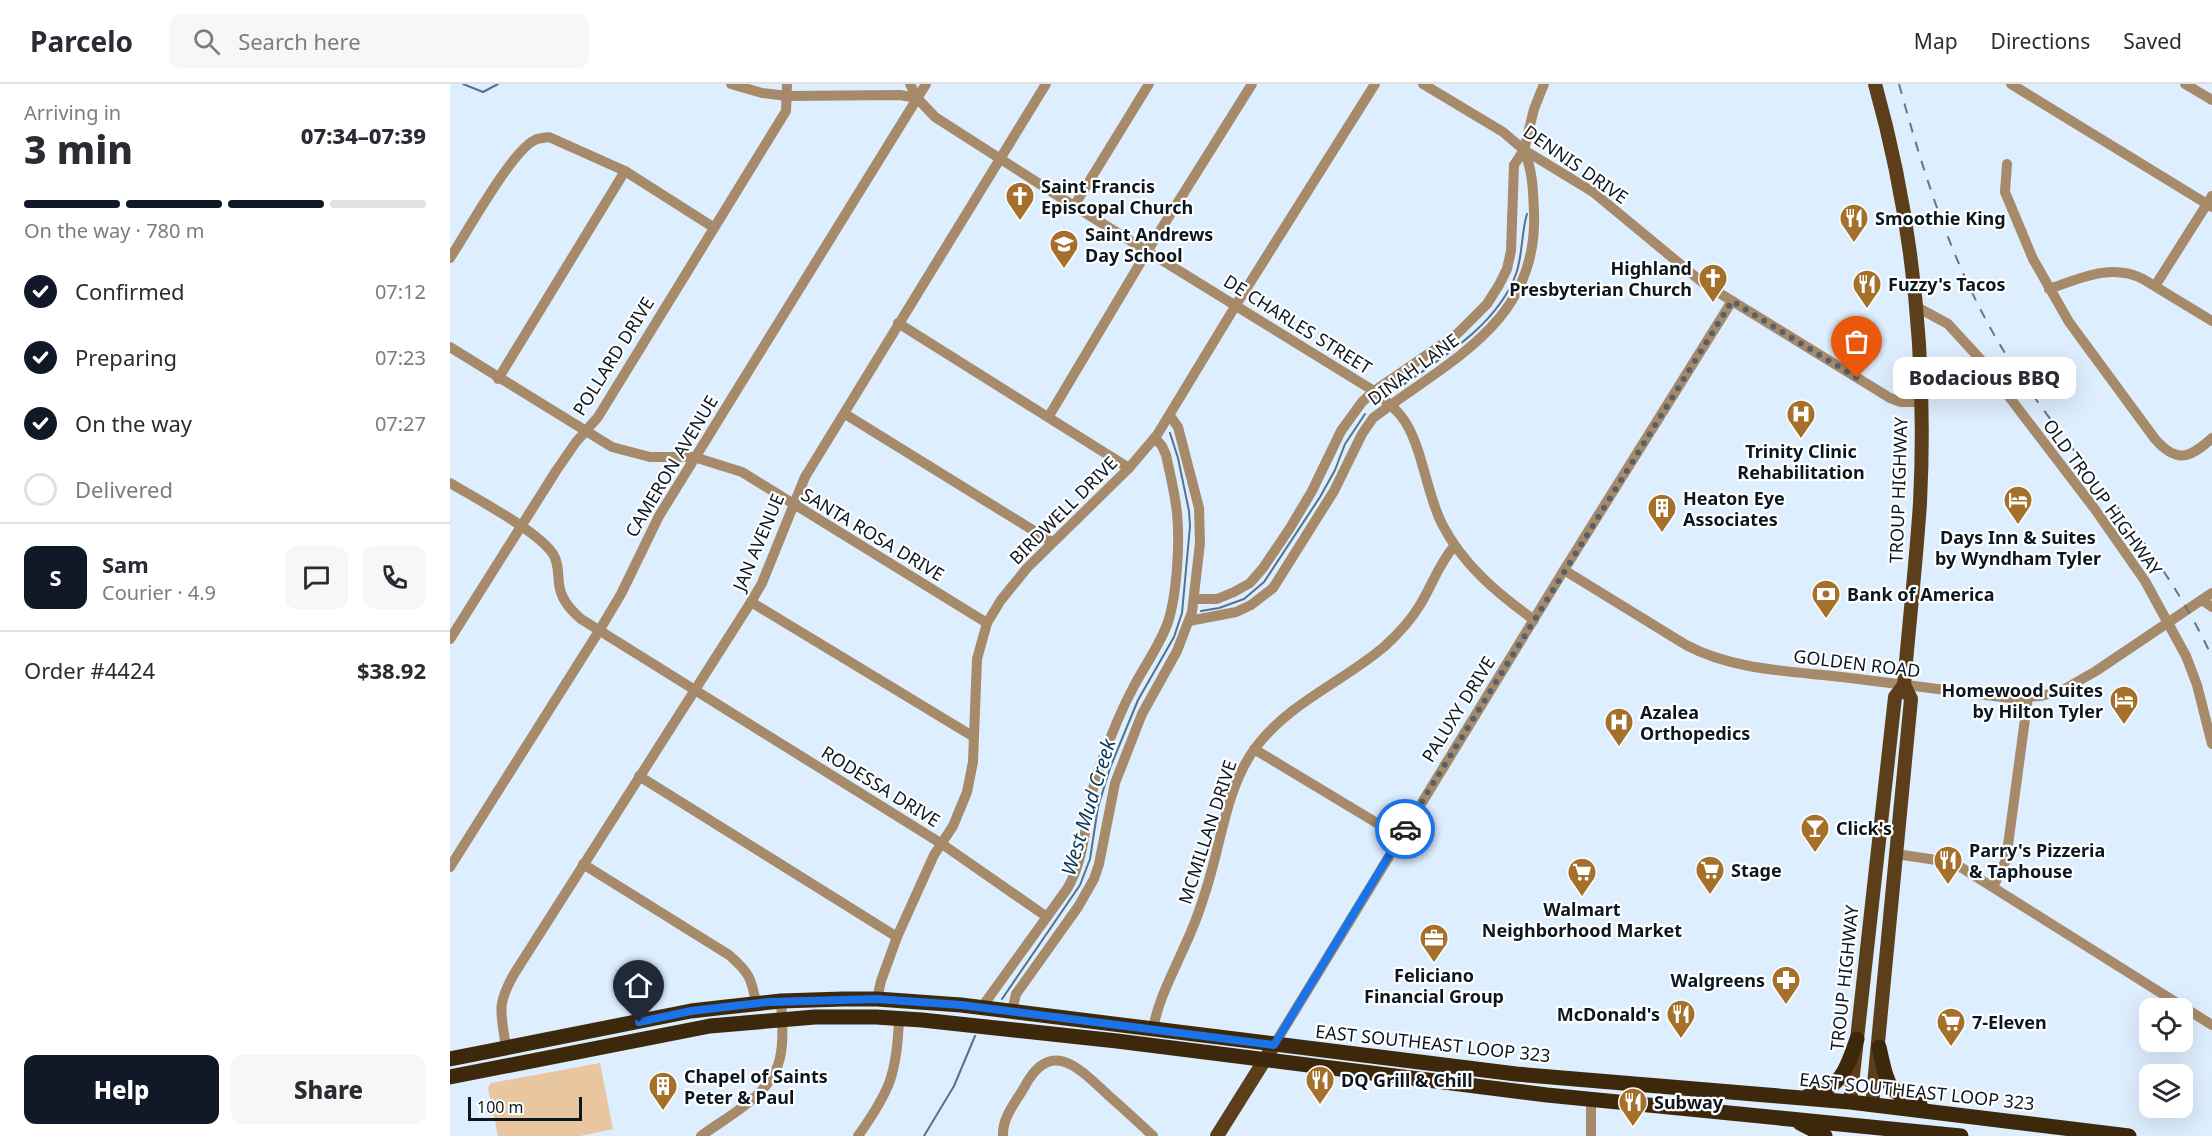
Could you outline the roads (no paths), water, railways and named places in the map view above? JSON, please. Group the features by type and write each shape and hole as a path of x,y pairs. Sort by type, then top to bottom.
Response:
{"highway":[{"name":"EAST SOUTHEAST LOOP 323","path":"450,1059 684,1013 781,1001 877,999 982,1007 1153,1029 1270,1051 1591,1098 1790,1118 1847,1130 1960,1136"},
{"path":"551,1056 577,1043 682,1022 686,1017 684,1013"},
{"name":"EAST SOUTHEAST LOOP 323","path":"450,1077 710,1026 782,1019 855,1016 1850,1102 2129,1136"},
{"path":"1800,1098 1824,1091 1840,1080 1846,1071 1857,1039"},
{"path":"1879,1047 1887,1079 1893,1090 1904,1099 1943,1112"},
{"path":"450,1064 467,1055"},
{"name":"TROUP HIGHWAY","path":"1847,1130 1850,1102"},
{"name":"TROUP HIGHWAY","path":"1870,1131 1872,1105"},
{"path":"1790,1118 1825,1136"}],"main road":[{"name":"TROUP HIGHWAY","path":"1872,1105 1911,699 1904,685 1920,501 1921,402 1915,306 1902,205 1887,127 1875,84"},
{"name":"TROUP HIGHWAY","path":"1850,1102 1895,697 1904,685"},
{"name":"PALUXY DRIVE","path":"1217,1136 1270,1051"}],"street":[{"path":"731,84 762,93 788,96 900,95 917,98"},
{"name":"POLLARD DRIVE","path":"450,639 520,526 585,431 598,417 786,111 787,84"},
{"name":"DE CHARLES STREET","path":"910,84 917,98 935,117 1074,206 1374,391 1402,417 1413,439 1441,523 1454,546 1492,589 1533,620"},
{"name":"CAMERON AVENUE","path":"450,867 599,631 621,594 647,537 694,457 926,84"},
{"name":"JAN AVENUE","path":"506,1047 500,1009 504,992 694,688 751,602 762,583 792,504 805,477 1046,84"},
{"path":"1074,206 1149,84"},
{"path":"1049,416 1148,250 1252,84"},
{"name":"BIRDWELL DRIVE","path":"877,999 880,981 897,937 934,855 957,818 967,792 973,762 977,659 987,623 1001,600 1027,568 1129,468 1155,438 1236,304 1375,84"},
{"name":"DENNIS DRIVE","path":"1423,84 1503,132 1524,150 1606,202 1694,276 1732,301 1890,398 1901,402 1921,402"},
{"name":"DINAH LANE","path":"1194,599 1217,599 1250,583 1263,568 1312,491 1341,431 1362,402 1374,391 1457,334 1487,304 1507,269 1511,251 1514,165 1524,150 1534,109 1544,84"},
{"path":"2011,84 2210,202 2155,286"},
{"path":"2185,84 2212,100"},
{"path":"450,258 505,171 526,146 536,139 549,137 625,171 713,227"},
{"name":"DINAH LANE","path":"1189,621 1236,612 1251,605 1273,588 1334,491 1362,434 1373,418 1473,344 1491,328 1511,304 1523,281 1531,258 1534,232 1532,168 1524,150"},
{"path":"2007,164 2005,192 2033,260 2069,322 2165,451 2186,456 2197,451 2212,438"},
{"path":"498,379 625,171"},
{"path":"2049,289 2099,272 2119,271 2132,274 2155,286 2212,321"},
{"name":"PALUXY DRIVE","path":"1270,1051 1533,620 1732,301"},
{"name":"OLD TROUP HIGHWAY","path":"1915,306 1948,324 1981,360 2094,508 2154,596 2186,656 2197,685 2212,744"},
{"path":"898,323 1129,468"},
{"name":"SANTA ROSA DRIVE","path":"450,348 612,447 636,455 668,459 694,457 742,472 987,623"},
{"path":"845,414 1052,542"},
{"path":"1012,1011 1016,993 1078,907 1094,879 1115,783 1142,714 1177,651 1189,621 1194,599 1200,543 1199,508 1178,427 1170,416"},
{"path":"982,1007 1047,917 1075,873 1082,851 1088,810 1097,773 1118,718 1160,640 1171,610 1176,562 1177,513 1166,455 1155,438"},
{"name":"RODESSA DRIVE","path":"450,483 520,526 547,546 554,555 558,566 560,589 572,611 599,631 942,844 1047,917"},
{"name":"MCMILLAN DRIVE","path":"1153,1029 1156,1012 1206,892 1238,778 1254,749 1270,729 1284,717 1376,653 1403,628 1419,607 1440,562 1454,546"},
{"name":"GOLDEN ROAD","path":"1564,570 1686,645 1705,654 1732,662 1763,668 2010,698 2040,696 2063,690 2096,671 2212,593"},
{"path":"2154,596 2166,605 2183,612"},
{"path":"2202,600 2212,607"},
{"path":"751,602 974,737"},
{"path":"450,615 461,622"},
{"path":"1993,887 2006,860 2028,697"},
{"path":"1254,749 1400,837"},
{"path":"639,776 897,937"},
{"path":"1896,854 1943,861 1962,868 2212,1025"},
{"path":"583,864 729,956 745,969 750,977 756,1004"},
{"path":"701,1136 754,1097 771,1080 781,1054 781,1001"},
{"path":"858,1136 891,1081 897,1055 899,1018"},
{"path":"1003,1136 1004,1121 1033,1070 1053,1060 1075,1065 1083,1071 1153,1136"},
{"path":"1591,1098 1591,1136"}],"waterway":[{"path":"463,84 483,92 498,84"},
{"path":"1397,389 1466,340 1495,310 1516,274 1527,214"},
{"path":"1201,611 1219,608 1244,599 1264,582 1320,497 1335,470 1345,444 1365,414"},
{"name":"West Mud Creek","path":"1002,999 1080,885 1090,859 1098,807 1110,768 1138,700 1174,637 1182,613 1190,526 1178,458 1170,433"},
{"name":"West Mud Creek","path":"924,1136 954,1086 975,1036"}],"railway":[{"path":"1899,84 1933,196 1960,267 1976,301 2015,369 2170,581 2212,657"}],"place":[{"name":"Saint Francis Episcopal Church","path":"1020,222"},
{"name":"Smoothie King","path":"1854,244"},
{"name":"Saint Andrews Day School","path":"1064,270"},
{"name":"Highland Presbyterian Church","path":"1713,304"},
{"name":"Fuzzy's Tacos","path":"1867,310"},
{"name":"Bodacious BBQ","path":"1857,378"},
{"name":"Trinity Clinic Rehabilitation","path":"1801,440"},
{"name":"Days Inn & Suites by Wyndham Tyler","path":"2018,526"},
{"name":"Heaton Eye Associates","path":"1662,534"},
{"name":"Bank of America","path":"1826,620"},
{"name":"Homewood Suites by Hilton Tyler","path":"2124,726"},
{"name":"Azalea Orthopedics","path":"1619,748"},
{"name":"Click's","path":"1815,854"},
{"name":"Parry's Pizzeria & Taphouse","path":"1948,886"},
{"name":"Stage","path":"1710,896"},
{"name":"Walmart Neighborhood Market","path":"1582,898"},
{"name":"Feliciano Financial Group","path":"1434,964"},
{"name":"Walgreens","path":"1786,1006"},
{"name":"McDonald's","path":"1681,1040"},
{"name":"7-Eleven","path":"1951,1048"},
{"name":"DQ Grill & Chill","path":"1320,1106"},
{"name":"Chapel of Saints Peter & Paul","path":"663,1112"},
{"name":"Subway","path":"1633,1128"}]}
